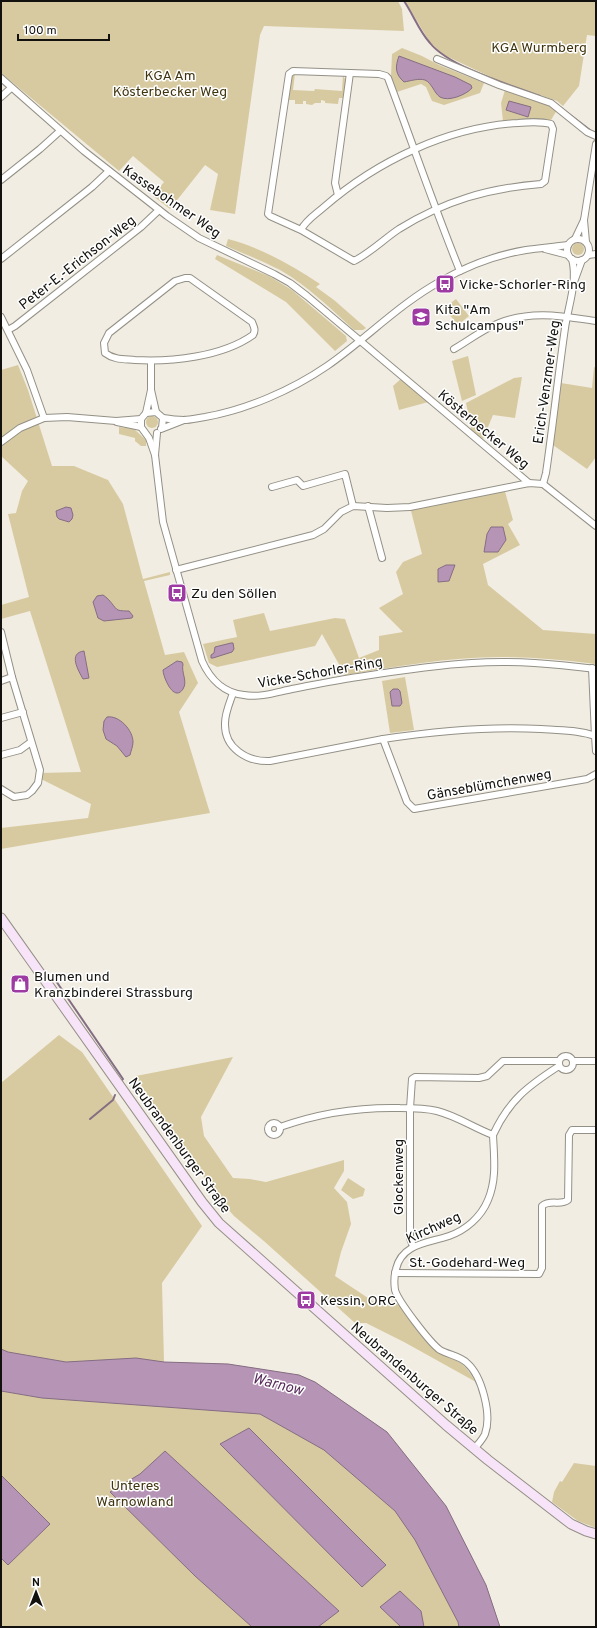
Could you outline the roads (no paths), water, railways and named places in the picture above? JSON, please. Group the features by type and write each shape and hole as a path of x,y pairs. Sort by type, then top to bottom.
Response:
{"main road":[{"name":"Neubrandenburger Straße","path":"1,918 210,1214 287,1284 475,1448 571,1524 596,1534"}],"street":[{"path":"437,59 499,85 551,103 587,132 596,136"},
{"path":"301,230 305,223 338,195 366,176 414,149 463,132 502,124 545,122 551,124 553,129 545,181 541,184 502,188 482,192 436,209 400,229 354,261 301,230 268,214 289,74 293,71 383,74 386,76 414,149 436,209 460,271"},
{"path":"338,195 335,183 350,73"},
{"name":"Kassebohmer Weg","path":"1,78 60,131 159,210 199,238 290,283 360,341"},
{"path":"1,97 11,88"},
{"path":"1,180 60,131"},
{"path":"588,256 584,220 596,144"},
{"path":"1,259 92,187 109,171"},
{"name":"Peter-E.-Erichson-Weg","path":"8,330 141,227 159,210"},
{"path":"147,433 157,433 162,428 184,420 216,415 250,405 264,399 315,373 360,341 417,296 460,271 504,255 525,250 545,249 568,245 575,239 584,220"},
{"path":"575,239 581,239 587,244 596,247"},
{"path":"568,245 570,257"},
{"path":"545,249 579,261 596,254"},
{"name":"Erich-Venzmer-Weg","path":"543,484 546,474 567,316 573,284 574,268 570,257"},
{"name":"Erich-Venzmer-Weg","path":"573,284 582,260"},
{"path":"190,278 252,322 255,327 255,332 253,335 229,347 206,354 151,361 124,359 109,356 105,353 104,348 106,337 169,286 180,279 190,278"},
{"path":"454,349 498,324 510,320 542,314 567,316 596,321"},
{"path":"1,317 28,370 44,418"},
{"name":"Kösterbecker Weg","path":"360,341 483,442 529,483 543,484"},
{"path":"116,421 141,427 141,419 146,413 151,390 151,361"},
{"path":"151,390 156,412 163,418 184,420"},
{"path":"146,413 156,412"},
{"path":"1,442 20,428 44,418 62,417 116,421 141,419"},
{"path":"162,428 163,418"},
{"name":"Vicke-Schorler-Ring","path":"141,427 147,433 155,455"},
{"name":"Vicke-Schorler-Ring","path":"157,433 155,455 163,522 176,570 206,669 216,682 233,693 250,696 261,695 356,677 414,668 474,663 529,662 594,668"},
{"path":"272,487 297,480 303,486 345,474 353,506"},
{"path":"176,570 313,535 324,529 341,512 353,506 388,508 410,507 529,483"},
{"path":"543,484 596,526"},
{"path":"368,506 382,558"},
{"path":"1,632 12,677 40,770 36,786 26,795 14,797 1,789"},
{"path":"594,668 596,751"},
{"path":"1,681 12,677"},
{"path":"233,693 225,715 226,735 231,745 236,750 243,756 252,760 270,761 441,731 484,728 551,729 595,736"},
{"path":"1,718 23,712"},
{"name":"Gänseblümchenweg","path":"383,740 407,802 414,809 587,778 596,774"},
{"path":"1,755 20,750 31,742"},
{"path":"566,1056 571,1057 573,1067 569,1070 563,1070 559,1064 561,1058 566,1056"},
{"path":"410,1108 411,1082 415,1077 479,1078 487,1076 502,1061 559,1064"},
{"path":"573,1061 596,1061"},
{"name":"Kirchweg","path":"475,1448 485,1435 487,1425 486,1410 480,1382 474,1370 467,1362 440,1349 427,1337 397,1296 395,1288 395,1274 401,1257 407,1250 414,1246 450,1236 464,1229 482,1211 488,1202 495,1177 493,1135 499,1121 517,1096 559,1064"},
{"path":"280,1127 319,1115 345,1111 366,1108 410,1108 436,1111 450,1115 481,1131 493,1135"},
{"name":"Glockenweg","path":"410,1108 410,1238 414,1246"},
{"name":"St.-Godehard-Weg","path":"395,1274 539,1274 542,1268 542,1206 546,1202 563,1202 568,1200 569,1135 572,1130 596,1130"}],"water":[{"path":"399,56 455,77 471,85 472,88 466,93 448,99 440,97 429,83 423,79 404,82 397,73"},
{"path":"509,101 531,107 528,117 506,110"},
{"path":"66,507 71,508 73,515 69,522 57,517 56,511"},
{"path":"491,527 503,527 506,540 498,552 484,552 487,534"},
{"path":"446,565 455,565 449,581 438,582 438,569"},
{"path":"103,595 118,610 129,611 133,616 132,618 104,621 98,618 93,602 97,596"},
{"path":"233,643 234,649 232,652 211,658 215,647"},
{"path":"84,651 89,678 83,679 77,667 75,658 79,652"},
{"path":"177,661 182,662 183,664 185,683 183,689 176,693 167,683 163,670"},
{"path":"393,689 398,689 400,691 402,703 400,706 392,706 390,692"},
{"path":"107,717 116,718 128,728 133,742 130,755 126,757 117,746 106,739 103,730 104,721"},
{"name":"Warnow","path":"1,1349 8,1352 66,1362 136,1358 164,1362 228,1364 299,1375 315,1382 387,1432 446,1506 486,1585 500,1627 459,1627 458,1622 415,1540 395,1511 324,1450 260,1414 42,1398 1,1391"},
{"path":"249,1428 386,1565 362,1587 220,1444"},
{"path":"165,1451 339,1611 318,1627 252,1627 195,1576 110,1492 140,1474"},
{"path":"1,1475 50,1524 8,1565 1,1558"},
{"path":"400,1591 421,1611 424,1627 401,1627 380,1607"}],"waterway":[{"path":"404,1 423,33 439,52 451,60 497,81 540,96"},
{"path":"552,101 590,130"},
{"path":"54,978 123,1079 121,1081"},
{"path":"90,1119 113,1100 115,1095"}],"place":[{"name":"Vicke-Schorler-Ring","path":"445,284"},
{"name":"Kita \"Am Schulcampus\"","path":"421,317"},
{"name":"Zu den Söllen","path":"177,593"},
{"name":"Blumen und Kranzbinderei Strassburg","path":"20,984"},
{"name":"Kessin, ORC","path":"306,1300"}],"park label":[{"name":"KGA Wurmberg","path":"539,47"},
{"name":"KGA Am Kösterbecker Weg","path":"170,84"},
{"name":"Unteres Warnowland","path":"135,1494"}]}
